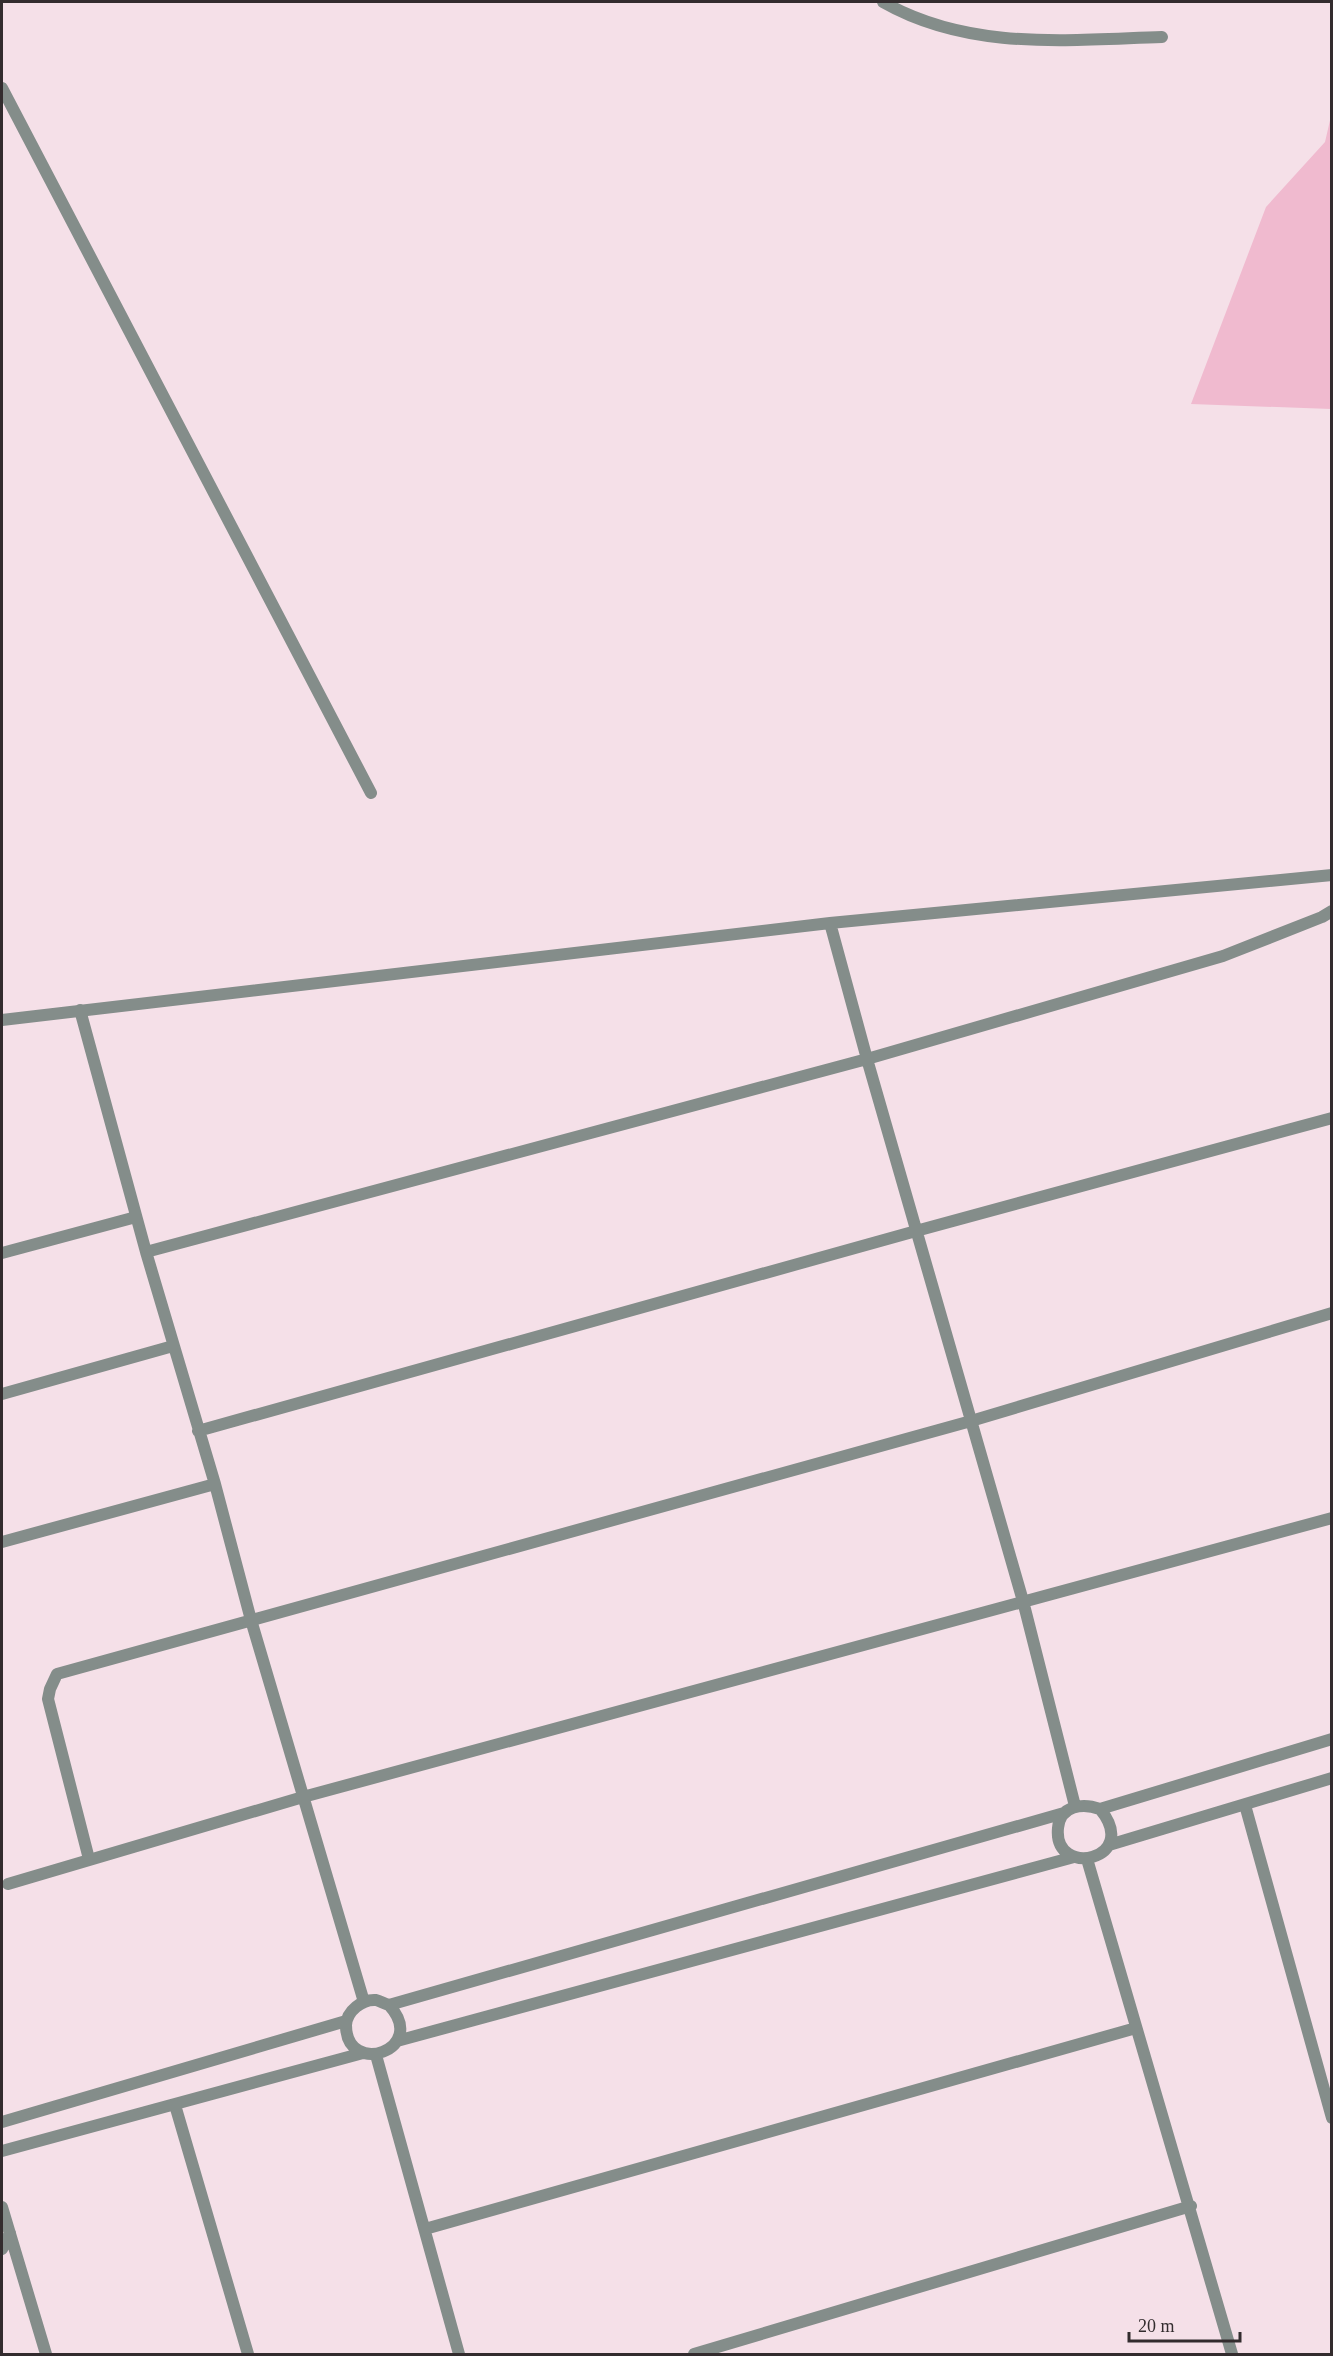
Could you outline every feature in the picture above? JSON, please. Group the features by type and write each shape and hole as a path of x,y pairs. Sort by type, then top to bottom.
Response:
{"street":[{"path":"883,2 907,15 964,33 1013,40 1162,37"},
{"path":"2,88 371,792"},
{"path":"2,1020 830,923 1332,875"},
{"path":"146,1252 867,1059 1223,956 1332,911"},
{"path":"830,923 1023,1601 1075,1806"},
{"path":"80,1010 136,1217 215,1484 251,1620 364,2002"},
{"path":"198,1431 1332,1118"},
{"path":"2,1252 136,1217"},
{"path":"89,1859 48,1699 57,1674 971,1421 1332,1313"},
{"path":"2,1394 173,1346"},
{"path":"2,1542 215,1484"},
{"path":"8,1884 303,1797 1332,1518"},
{"path":"1100,1809 1332,1739"},
{"path":"1109,1845 1332,1778"},
{"path":"389,2005 1064,1813 1075,1806 1088,1805 1100,1809 1109,1820 1112,1832 1109,1845 1100,1855 1087,1859 1074,1857 397,2041"},
{"path":"1245,1805 1332,2118"},
{"path":"1064,1813 1058,1825 1058,1838 1064,1850 1074,1857"},
{"path":"1087,1859 1191,2206 1232,2355"},
{"path":"2,2151 369,2054 388,2050 397,2041 401,2028 398,2015 389,2005 376,2000 364,2002 353,2009 346,2020 346,2033 352,2046 369,2054 425,2229 459,2355"},
{"path":"2,2122 346,2020"},
{"path":"425,2229 1136,2028"},
{"path":"175,2105 248,2355"},
{"path":"694,2355 1191,2206"},
{"path":"2,2207 46,2355"},
{"path":"2,2249 10,2233"}],"shaded area":[{"path":"1331,116 1331,409 1191,404 1266,207 1325,142"}]}
